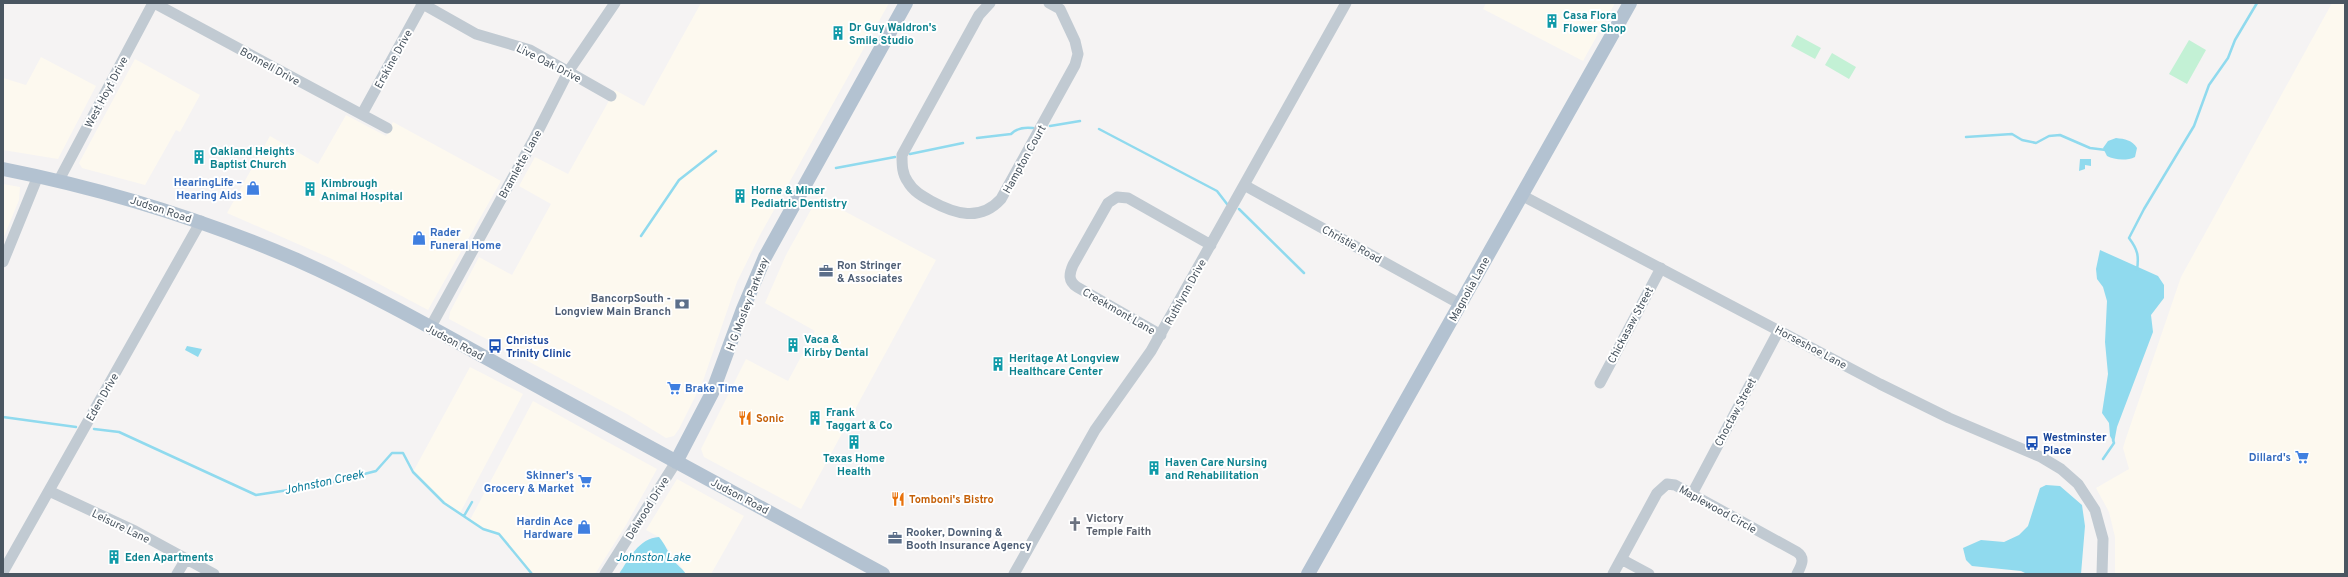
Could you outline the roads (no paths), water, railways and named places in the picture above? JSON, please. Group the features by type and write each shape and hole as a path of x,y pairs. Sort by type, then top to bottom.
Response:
{"main road":[{"name":"H G Mosley Parkway","path":"676,462 712,393 743,308 765,257 906,3"},
{"name":"Magnolia Lane","path":"1308,574 1630,3"},
{"name":"Judson Road","path":"3,169 59,180 131,199 200,222 296,259 430,328 883,574"}],"street":[{"name":"Bonnell Drive","path":"153,3 322,95 387,128"},
{"name":"West Hoyt Drive","path":"59,180 153,3"},
{"name":"Erskine Drive","path":"362,114 422,3"},
{"name":"Live Oak Drive","path":"422,3 476,34 524,47 611,96"},
{"name":"Bramlette Lane","path":"430,328 531,146 568,72 615,3"},
{"name":"Hampton Court","path":"990,3 979,15 902,153 904,173 914,190 950,211 961,214 982,213 992,208 1001,199 1073,69 1077,57 1077,47 1061,6 1049,3"},
{"name":"Ruthlynn Drive","path":"1014,574 1095,430 1142,366 1161,335 1346,3"},
{"path":"3,262 38,176"},
{"name":"Christie Road","path":"1244,185 1460,304"},
{"name":"Horseshoe Lane","path":"1521,195 1929,408 2050,462 2074,480 2093,506 2103,539 2102,574"},
{"name":"Creekmont Lane","path":"1161,335 1074,285 1070,277 1073,265 1108,203 1117,197 1128,198 1211,245"},
{"name":"Eden Drive","path":"3,572 200,222"},
{"name":"Chickasaw Street","path":"1600,383 1661,268"},
{"name":"Choctaw Street","path":"1692,494 1779,330"},
{"name":"Delwood Drive","path":"605,574 676,462"},
{"name":"Maplewood Circle","path":"1613,574 1657,493 1664,486 1671,484 1692,494 1800,554 1802,562 1797,574"},
{"name":"Leisure Lane","path":"49,491 130,529 214,574"},
{"path":"177,574 186,558"},
{"path":"1621,559 1649,574"}],"water":[{"path":"2116,138 2128,140 2135,145 2137,148 2135,157 2121,160 2107,156 2103,148 2108,141"},
{"path":"2080,159 2091,159 2091,166 2085,165 2085,169 2079,171"},
{"path":"2100,250 2158,276 2164,285 2164,298 2151,315 2153,332 2117,427 2114,443 2110,436 2109,423 2102,413 2108,374 2105,342 2107,301 2103,287 2097,279 2096,269"},
{"path":"187,346 202,349 198,357 185,350"},
{"path":"2046,485 2060,486 2082,505 2085,526 2081,574 2027,574 2021,571 1972,566 1966,560 1963,548 1981,540 2004,542 2019,535 2028,526 2040,488"},
{"name":"Johnston Lake","path":"659,537 673,560 686,574 619,574 640,545 652,538"}],"waterway":[{"path":"2137,270 2137,253 2129,238 2144,209 2194,126 2209,85 2228,58 2235,40 2257,3"},
{"path":"1050,126 1080,121"},
{"path":"977,138 1011,134 1021,128 1033,128"},
{"path":"1099,129 1217,191 1227,204"},
{"path":"1966,137 2012,134 2022,140 2036,143 2049,136 2060,135 2090,148 2106,150"},
{"path":"910,154 963,143"},
{"path":"641,236 679,180 716,151"},
{"path":"836,168 895,157"},
{"path":"1239,209 1304,273"},
{"name":"Johnston Creek","path":"3,417 76,427"},
{"name":"Johnston Creek","path":"94,429 119,432 256,495 321,485 376,471 392,453 403,453 413,472 444,503 483,529 499,534 532,574"},
{"path":"2103,459 2114,443 2113,440"},
{"path":"464,516 472,502"}],"place":[{"name":"Casa Flora Flower Shop","path":"1552,21"},
{"name":"Dr Guy Waldron's Smile Studio","path":"838,33"},
{"name":"Oakland Heights Baptist Church","path":"199,157"},
{"name":"HearingLife – Hearing Aids","path":"253,188"},
{"name":"Kimbrough Animal Hospital","path":"310,189"},
{"name":"Horne & Miner Pediatric Dentistry","path":"740,196"},
{"name":"Rader Funeral Home","path":"419,238"},
{"name":"Ron Stringer & Associates","path":"826,271"},
{"name":"BancorpSouth - Longview Main Branch","path":"682,304"},
{"name":"Vaca & Kirby Dental","path":"793,345"},
{"name":"Christus Trinity Clinic","path":"495,346"},
{"name":"Heritage At Longview Healthcare Center","path":"998,364"},
{"name":"Brake Time","path":"674,388"},
{"name":"Sonic","path":"745,418"},
{"name":"Frank Taggart & Co","path":"815,418"},
{"name":"Texas Home Health","path":"854,442"},
{"name":"Westminster Place","path":"2032,443"},
{"name":"Dillard's","path":"2302,457"},
{"name":"Haven Care Nursing and Rehabilitation","path":"1154,468"},
{"name":"Skinner's Grocery & Market","path":"585,481"},
{"name":"Tomboni's Bistro","path":"898,499"},
{"name":"Victory Temple Faith","path":"1075,524"},
{"name":"Hardin Ace Hardware","path":"584,527"},
{"name":"Rooker, Downing & Booth Insurance Agency","path":"895,538"},
{"name":"Eden Apartments","path":"114,557"}]}
